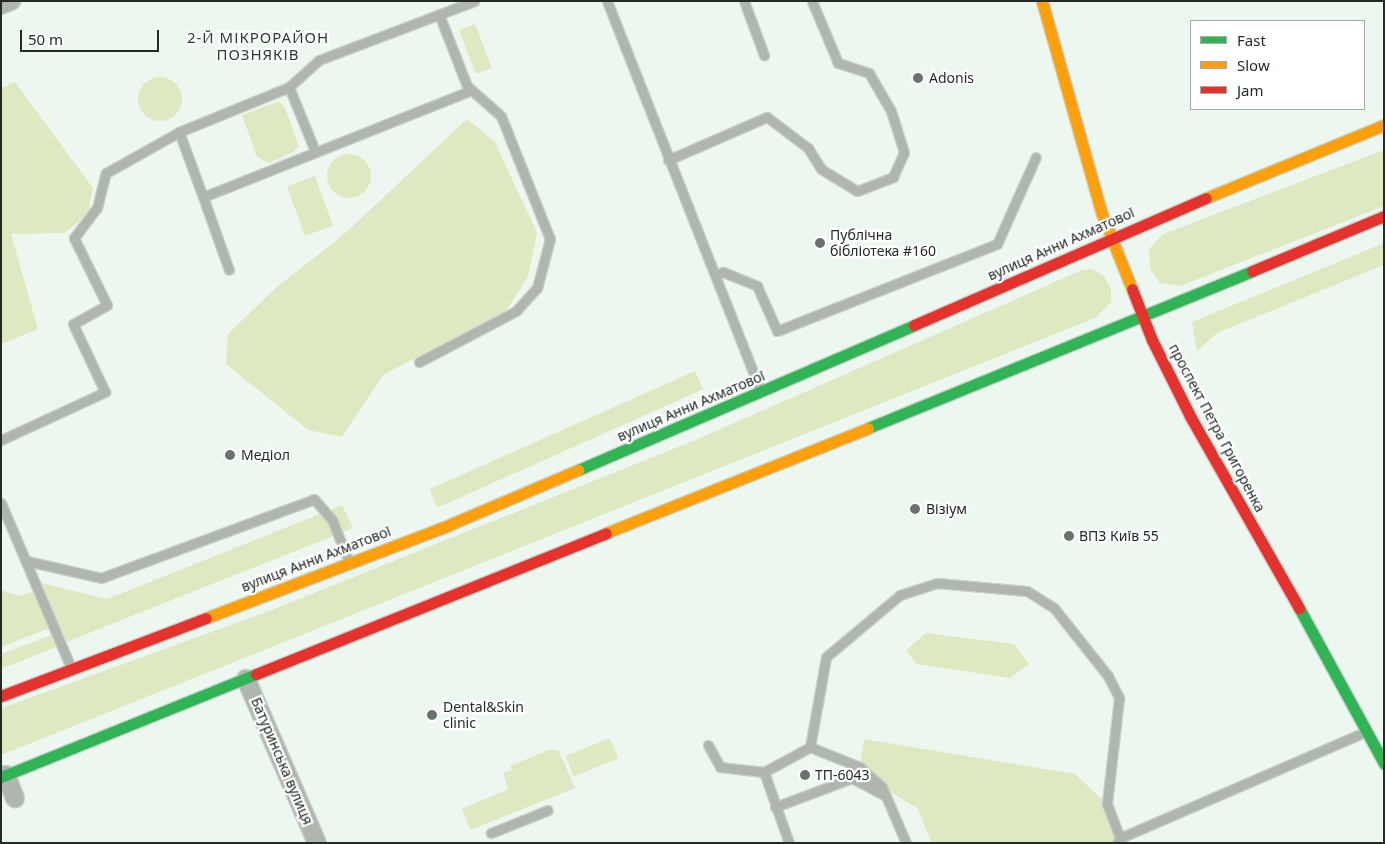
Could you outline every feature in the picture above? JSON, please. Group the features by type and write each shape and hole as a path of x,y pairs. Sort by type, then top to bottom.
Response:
{"main road":[{"name":"проспект Петра Григоренка","path":"1042,1 1102,214 1143,317 1190,416 1368,730 1384,763"},
{"name":"вулиця Анни Ахматової","path":"1,696 449,524 761,393 1112,237 1384,125"},
{"path":"3,775 246,679 1143,317 1384,216"}],"street":[{"path":"1,5 11,1"},
{"name":"Батуринська вулиця","path":"246,679 317,843"},
{"path":"3,775 15,798"}],"lane":[{"path":"1,440 105,392 73,324 107,305 74,238 96,208 106,173 179,132 289,87 319,60 474,1"},
{"path":"607,1 761,393"},
{"path":"744,1 764,55"},
{"path":"668,160 767,117 808,148 821,168 857,192 894,177 904,152 891,111 868,73 838,63 812,1"},
{"path":"419,362 516,311 537,288 550,239 501,116 470,91 439,14"},
{"path":"289,87 316,152"},
{"path":"203,197 470,91"},
{"path":"179,132 229,270"},
{"path":"715,275 723,272 757,286 777,331 997,244 1036,157"},
{"path":"27,561 101,578 314,499 332,520 349,562"},
{"path":"1,502 71,668"},
{"path":"810,747 826,657 900,595 937,583 1027,591 1054,608 1108,676 1119,698 1107,804 1119,841 1368,730"},
{"path":"708,745 720,767 764,772 810,747"},
{"path":"810,747 860,767 882,787 906,843"},
{"path":"764,772 789,843"},
{"path":"775,807 852,778 886,796"},
{"path":"491,833 548,810"}],"green space":[{"path":"475,24 492,68 476,74 459,30"},
{"path":"164,77 176,83 181,90 181,108 176,115 169,120 156,121 148,118 141,111 138,95 141,87 148,80"},
{"path":"15,82 93,188 88,213 65,233 11,234 38,329 1,344 1,88"},
{"path":"279,101 285,108 299,146 293,152 269,163 257,157 242,115"},
{"path":"467,119 495,142 537,233 528,276 507,310 383,375 342,437 308,430 226,364 228,334 278,286 342,236"},
{"path":"1384,150 1384,206 1180,286 1160,283 1150,269 1149,249 1163,234"},
{"path":"353,154 365,160 370,167 370,185 365,192 358,197 345,198 337,195 330,188 327,172 330,164 337,157"},
{"path":"315,176 333,226 305,236 287,186"},
{"path":"1384,243 1384,265 1217,333 1197,351 1192,322"},
{"path":"1092,269 1104,276 1111,289 1111,302 1095,318 1,755 2,708 269,611 693,441 1082,270"},
{"path":"695,371 703,389 437,508 429,489"},
{"path":"342,505 353,528 64,643 38,582 107,599"},
{"path":"1,590 19,596 37,590 52,627 1,647"},
{"path":"926,633 1014,644 1029,664 1010,678 916,664 906,650"},
{"path":"54,634 59,646 1,669 1,654"},
{"path":"610,738 618,758 574,776 565,756"},
{"path":"864,739 1075,774 1107,804 1117,843 932,843 917,808 882,787 860,767"},
{"path":"551,749 559,751 575,788 470,830 462,809 508,789 503,773 512,770 510,766"}],"traffic: fast":[{"path":"868,428 1252,271"},
{"path":"578,470 914,325"},
{"path":"1299,608 1384,763"},
{"path":"1,777 256,674"}],"traffic: slow":[{"path":"1042,1 1102,214 1132,289"},
{"path":"1206,198 1384,125"},
{"path":"606,533 868,428"},
{"path":"206,618 442,528 578,470"}],"traffic: jam":[{"path":"914,325 1206,198"},
{"path":"1252,271 1384,216"},
{"path":"1132,289 1152,340 1190,416 1299,608"},
{"path":"256,674 606,533"},
{"path":"1,696 206,618"}],"place":[{"name":"Adonis","path":"918,78"},
{"name":"Публічна бібліотека #160","path":"820,243"},
{"name":"Медіол","path":"230,455"},
{"name":"Візіум","path":"915,509"},
{"name":"ВПЗ Київ 55","path":"1069,536"},
{"name":"Dental&Skin clinic","path":"432,715"},
{"name":"ТП-6043","path":"805,775"}],"district":[{"name":"2-Й МІКРОРАЙОН ПОЗНЯКІВ","path":"258,46"}]}
